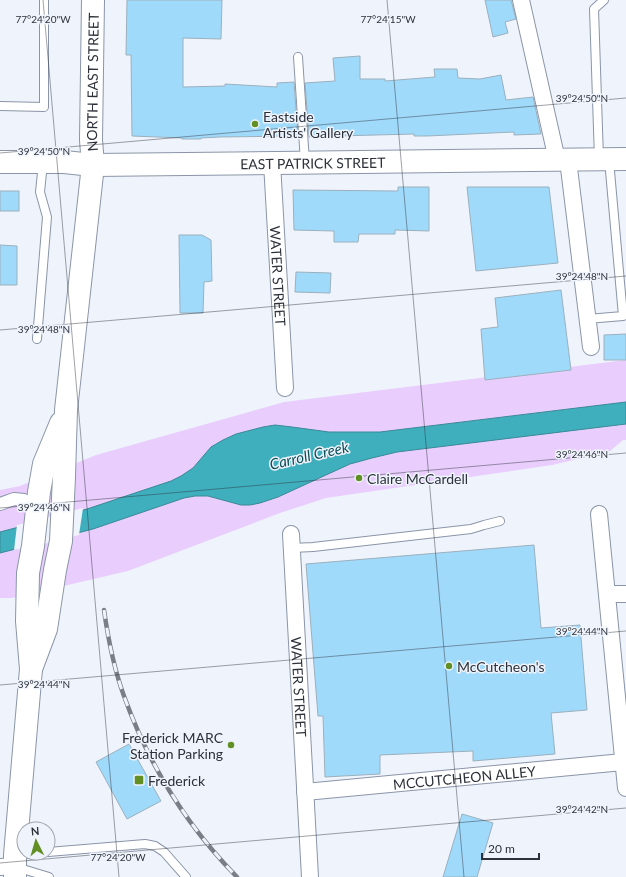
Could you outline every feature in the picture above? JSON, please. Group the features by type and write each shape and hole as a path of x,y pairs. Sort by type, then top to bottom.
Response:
{"main road":[{"name":"NORTH EAST STREET","path":"66,410 93,165 91,140 93,0"},
{"name":"EAST PATRICK STREET","path":"0,162 64,162 93,165 612,160"},
{"path":"11,866 31,669 27,621 28,573 32,546 30,508 44,464 66,410"},
{"path":"31,669 46,629 60,541 66,410"}],"street":[{"path":"522,0 562,160 591,346"},
{"name":"WATER STREET","path":"272,163 285,388"},
{"path":"0,504 14,499 30,508"},
{"path":"599,514 626,788"},
{"name":"WATER STREET","path":"292,541 310,877"},
{"path":"607,594 626,594"},
{"name":"MCCUTCHEON ALLEY","path":"305,792 623,762"}],"lane":[{"path":"0,106 44,107 44,0"},
{"path":"587,319 624,316 612,160 594,9 604,0"},
{"path":"298,57 305,163"},
{"path":"38,339 47,217 40,192 43,162"},
{"path":"292,541 313,547 471,529 500,521"},
{"path":"56,851 145,844 155,846 164,852 186,877"},
{"path":"11,866 22,861"},
{"path":"11,866 49,877"}],"shaded area":[{"path":"626,360 626,440 623,440 609,452 552,465 326,498 280,513 128,571 12,598 0,598 0,490 20,486 96,455 284,402"}],"water":[{"name":"Carroll Creek","path":"626,402 626,424 397,452 350,464 278,497 260,503 241,505 208,496 184,498 93,529 0,553 0,532 87,509 171,481 193,468 211,447 236,434 263,427 275,425 329,432 380,432"}],"pier":[{"path":"83,508 79,535 14,550 17,525"}],"building":[{"path":"127,0 222,0 221,39 183,38 183,87 225,86 225,84 277,87 277,83 294,82 298,136 182,139 132,136 131,55 126,55"},
{"path":"485,0 511,0 516,19 505,22 508,33 493,37"},
{"path":"360,56 360,79 385,79 385,81 435,77 434,69 457,69 458,78 480,79 501,75 506,100 533,97 541,134 514,135 514,132 427,136 414,136 414,134 337,136 337,134 309,137 305,83 335,81 333,58"},
{"path":"398,187 429,187 429,231 395,230 395,234 359,234 358,242 334,242 334,231 294,230 293,190 398,191"},
{"path":"467,187 549,187 558,263 476,271"},
{"path":"0,191 19,191 19,211 0,211"},
{"path":"179,235 202,235 211,240 212,281 204,282 203,313 180,313"},
{"path":"0,245 17,246 17,285 0,285"},
{"path":"296,272 331,273 330,293 295,292"},
{"path":"561,290 571,370 485,380 481,329 498,327 495,298"},
{"path":"626,334 626,360 604,360 604,335"},
{"name":"McCutcheon's","path":"534,545 541,628 580,625 587,710 551,713 555,754 473,761 473,751 380,755 380,774 325,777 323,716 318,716 306,564"},
{"name":"Frederick","path":"129,744 161,801 127,819 96,762"},
{"path":"462,814 493,823 477,877 443,877"}],"railway":[{"path":"104,610 109,642 117,675 124,696 145,745 157,769 186,815 202,837 237,877"}],"place":[{"name":"Eastside Artists' Gallery","path":"255,124"},
{"name":"Claire McCardell","path":"359,478"},
{"name":"McCutcheon's","path":"449,666"},
{"name":"Frederick MARC Station Parking","path":"231,745"},
{"name":"Frederick","path":"139,780"}]}
